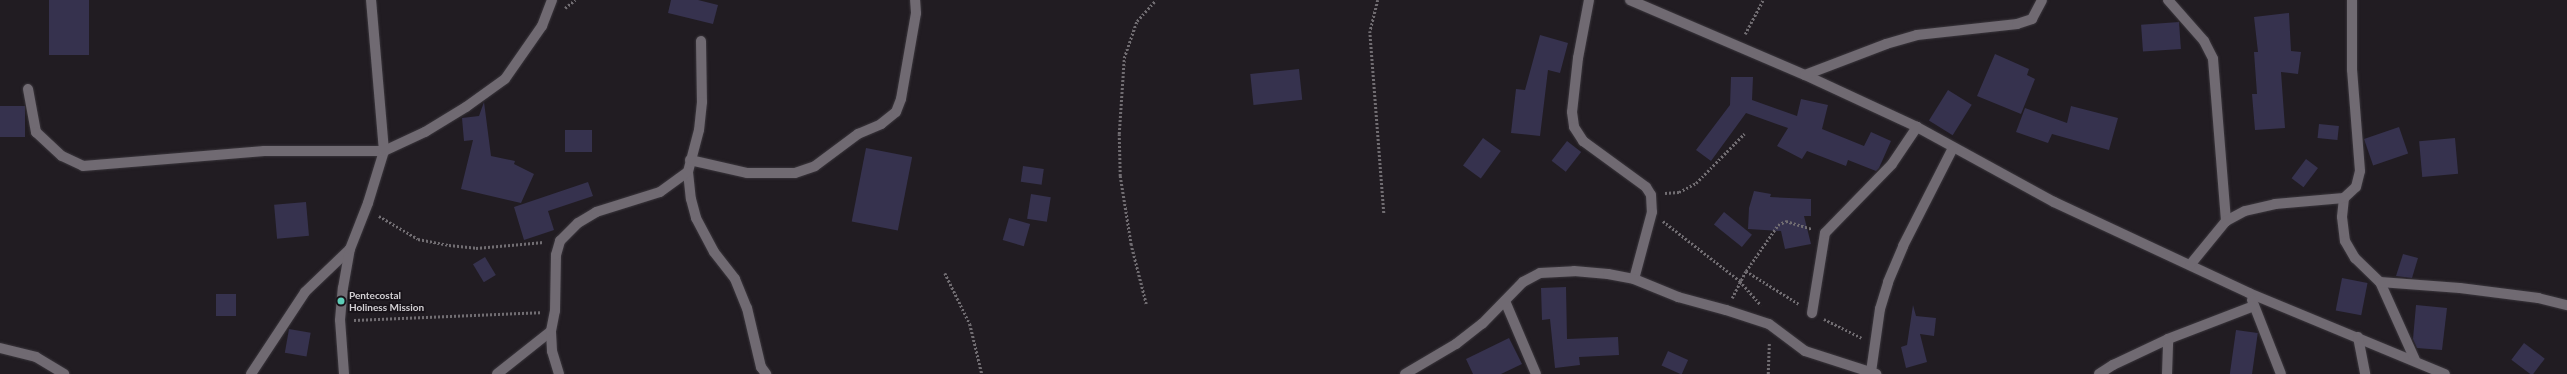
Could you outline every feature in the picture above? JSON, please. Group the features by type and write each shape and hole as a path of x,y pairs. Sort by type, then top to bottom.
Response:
{"street":[{"path":"344,374 340,320 350,248 366,209 384,151 371,0"},
{"path":"28,89 36,132 62,156 83,166 264,151 384,151 425,132 466,108 505,79 542,26 552,0"},
{"path":"690,160 747,173 795,173 815,166 845,142 881,124 896,112 901,99 916,13 915,0"},
{"path":"1589,0 1577,66 1572,112 1574,128 1583,141 1646,187 1651,195 1652,212 1634,279"},
{"path":"1630,0 1805,75 1917,127 2054,202 2249,293 2415,360 2445,374"},
{"path":"1805,75 1886,44 1917,36 2017,24 2032,19 2042,0"},
{"path":"2168,0 2204,41 2213,59 2226,221"},
{"path":"2190,265 2226,221 2245,211 2275,204 2344,198 2356,187 2360,171 2352,70 2352,0"},
{"path":"701,41 702,102 699,130 688,172 696,218 714,252 735,279 747,308 761,367 766,374"},
{"path":"1812,312 1825,234 1892,164 1917,127"},
{"path":"1405,374 1456,344 1505,301 1523,282 1540,274 1574,271 1608,274 1634,279 1678,297 1769,324 1805,351 1874,373 1880,309 1888,282 1903,246 1953,148"},
{"path":"559,374 552,351 551,331 555,311 556,255 560,241 578,223 596,212 660,192 688,172"},
{"path":"2344,198 2342,217 2345,241 2355,258 2380,282 2415,360"},
{"path":"251,374 305,292 350,248"},
{"path":"2380,282 2460,288 2538,298 2567,305"},
{"path":"2249,293 2281,374"},
{"path":"1505,301 1536,374"},
{"path":"2099,374 2113,365 2168,339 2254,306"},
{"path":"497,374 551,331"},
{"path":"2358,337 2365,374"},
{"path":"2167,374 2168,339"},
{"path":"0,348 36,357 64,374"}],"path":[{"path":"1146,304 1131,245 1120,176 1119,134 1124,58 1137,21 1156,0"},
{"path":"1378,0 1371,39 1384,213"},
{"path":"1739,48 1763,0"},
{"path":"1651,195 1679,192 1696,183 1744,134"},
{"path":"366,209 418,239 449,245 476,248 560,241"},
{"path":"1652,212 1740,281 1761,305 1769,324 1768,374"},
{"path":"1740,281 1782,222 1825,234"},
{"path":"945,273 970,324 982,374"},
{"path":"340,320 555,311"}],"building":[{"path":"49,0 89,0 89,55 49,55"},
{"path":"671,0 698,0 718,5 713,24 668,13"},
{"path":"2289,13 2291,51 2301,52 2298,74 2281,72 2285,128 2255,130 2252,94 2257,94 2254,52 2258,52 2254,17"},
{"path":"2179,22 2181,49 2143,52 2141,25"},
{"path":"1540,35 1568,43 1560,73 1548,70 1540,136 1511,133 1516,89 1525,90"},
{"path":"1995,54 2029,69 2027,75 2035,79 2021,114 1977,96"},
{"path":"1299,69 1302,100 1254,105 1250,74"},
{"path":"1731,77 1753,77 1752,100 1797,116 1801,99 1828,105 1822,129 1864,146 1871,132 1891,141 1879,168 1876,171 1848,160 1846,166 1807,151 1802,159 1777,146 1788,128 1746,113 1711,161 1696,150 1730,105"},
{"path":"1948,90 1972,105 1953,135 1929,121"},
{"path":"484,102 491,156 515,161 514,164 534,174 521,203 461,189 473,140 464,141 462,118 479,116"},
{"path":"0,106 25,106 25,137 0,137"},
{"path":"2071,106 2118,118 2109,150 2052,134 2048,143 2016,132 2025,108 2067,123"},
{"path":"2319,124 2339,126 2337,140 2318,138"},
{"path":"2399,127 2408,153 2373,166 2364,139"},
{"path":"565,130 592,130 592,152 565,152"},
{"path":"1483,138 1501,151 1481,178 1463,166"},
{"path":"2455,138 2458,174 2422,177 2419,141"},
{"path":"1567,141 1581,152 1566,172 1552,161"},
{"path":"866,148 912,157 898,231 852,222"},
{"path":"2306,159 2318,168 2304,187 2292,178"},
{"path":"1023,166 1044,169 1042,185 1021,182"},
{"path":"588,182 593,196 548,211 554,230 524,240 514,207"},
{"path":"1754,191 1771,194 1770,197 1811,199 1811,216 1804,216 1811,244 1785,249 1781,231 1748,229 1749,208"},
{"path":"1031,194 1051,197 1047,222 1027,219"},
{"path":"306,202 309,236 277,239 274,205"},
{"path":"1724,212 1752,235 1742,247 1714,224"},
{"path":"1009,218 1030,224 1024,246 1003,240"},
{"path":"2403,254 2418,258 2412,278 2396,276"},
{"path":"485,257 496,275 484,282 473,264"},
{"path":"2342,278 2368,283 2361,315 2336,310"},
{"path":"1566,287 1567,339 1618,337 1619,355 1579,357 1580,365 1555,368 1550,319 1542,320 1541,288"},
{"path":"216,294 236,294 236,316 216,316"},
{"path":"1913,305 1916,316 1936,318 1934,336 1920,334 1927,362 1906,368 1901,347 1907,345"},
{"path":"2416,305 2447,308 2442,350 2417,348 2413,339"},
{"path":"289,329 311,333 306,356 285,353"},
{"path":"2236,330 2258,333 2252,374 2230,374"},
{"path":"1509,338 1522,364 1501,374 1473,374 1466,359"},
{"path":"2524,343 2545,359 2533,374 2530,374 2511,360"},
{"path":"1668,351 1688,360 1682,374 1661,366"}],"place":[{"name":"Pentecostal Holiness Mission","path":"341,301"}]}
